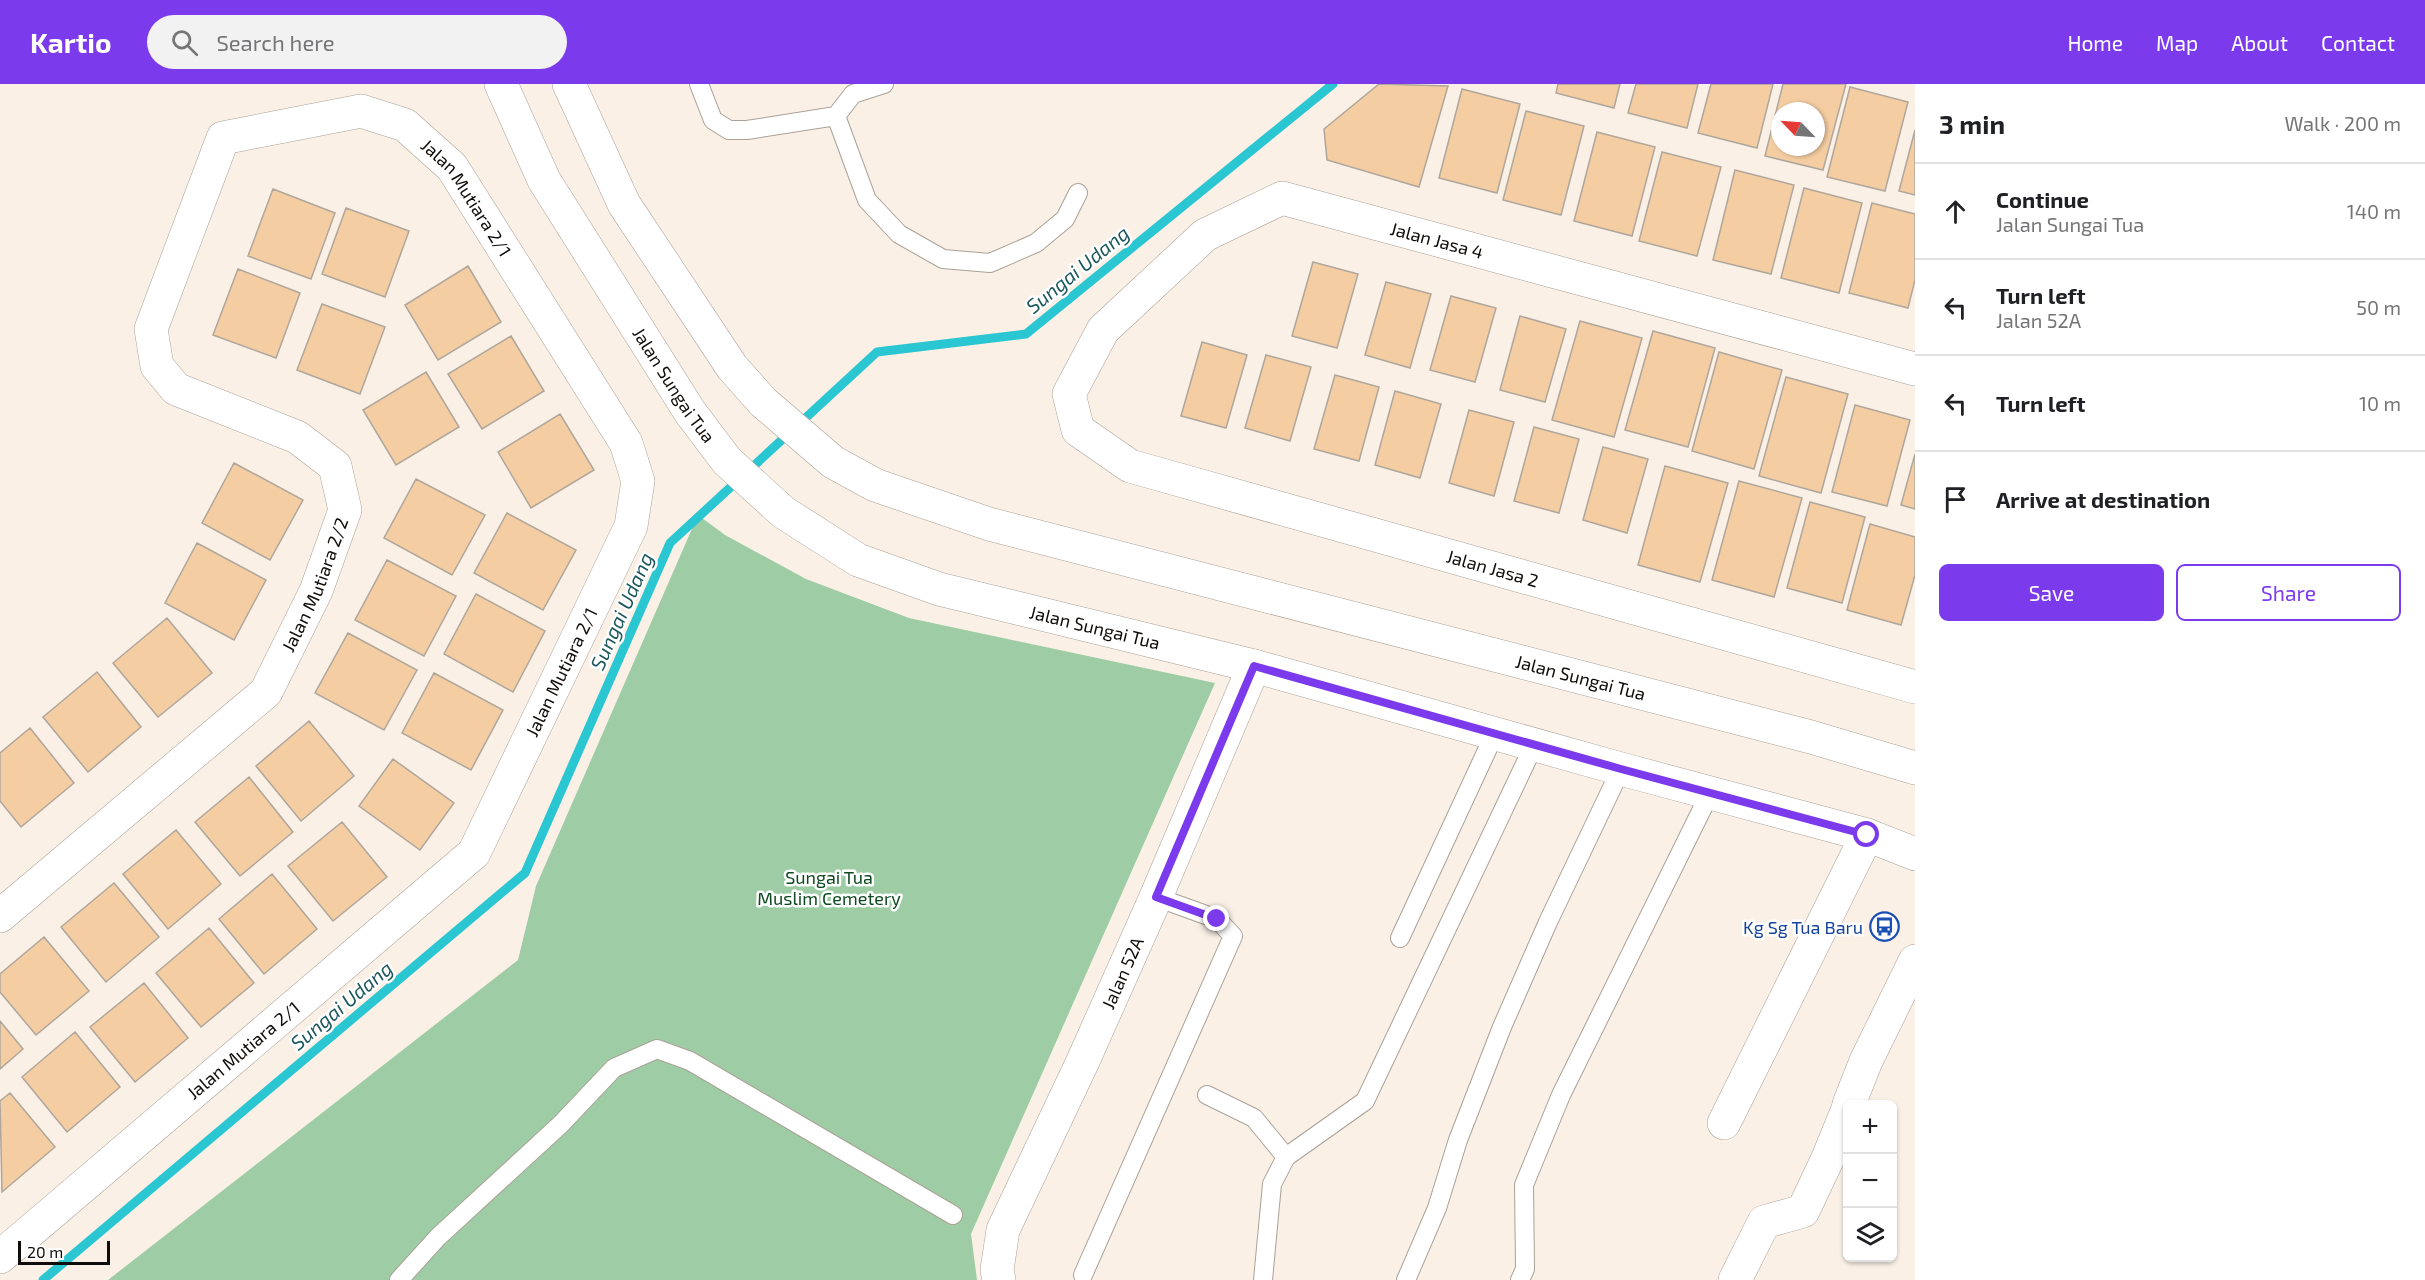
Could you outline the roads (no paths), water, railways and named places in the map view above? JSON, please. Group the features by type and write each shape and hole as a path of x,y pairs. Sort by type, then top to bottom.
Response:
{"street":[{"name":"Jalan Sungai Tua","path":"501,84 544,180 690,412 727,461 783,512 858,560 939,589 1254,666 1867,835 1915,854"},
{"name":"Jalan Sungai Tua","path":"569,84 624,204 732,367 764,402 833,462 875,485 989,524 1811,737 1915,768"},
{"name":"Jalan Mutiara 2/1","path":"0,1257 474,853 631,526 638,481 626,443 452,167 405,125 361,111 223,138"},
{"name":"Jalan Mutiara 2/2","path":"0,916 266,692 316,591 345,510 334,466 297,437 176,389 158,366 152,329 223,138"},
{"name":"Jalan Jasa 4","path":"1078,430 1069,394 1103,330 1205,235 1282,198 1915,369"},
{"name":"Jalan Jasa 2","path":"1078,430 1130,466 1915,687"},
{"name":"Jalan 52A","path":"999,1280 997,1270 1003,1230 1083,1061 1156,897 1254,666"},
{"path":"1724,1123 1867,835"},
{"path":"1851,1100 1866,1061 1915,961"},
{"path":"1735,1280 1764,1222 1803,1211 1843,1121"}],"lane":[{"path":"699,84 713,120 729,130 747,130 836,116 853,94 884,84"},
{"path":"836,116 867,200 899,234 943,259 990,263 1036,243 1065,219 1078,193"},
{"path":"1400,938 1495,733"},
{"path":"1263,1280 1272,1184 1286,1157 1365,1101 1535,743"},
{"path":"1406,1280 1437,1208 1458,1140 1502,1028 1548,922 1621,769"},
{"path":"1520,1280 1525,1269 1524,1185 1561,1095 1710,793"},
{"path":"1083,1275 1233,936 1217,919 1156,897"},
{"path":"399,1280 438,1237 561,1124 614,1068 657,1049 690,1061 953,1215"},
{"path":"1207,1095 1254,1118 1286,1157"}],"waterway":[{"name":"Sungai Udang","path":"43,1280 525,873 670,543 877,352 1026,334 1333,84"}],"place":[{"name":"Kg Sg Tua Baru","path":"1884,927"}],"park label":[{"name":"Sungai Tua Muslim Cemetery","path":"829,887"}]}
